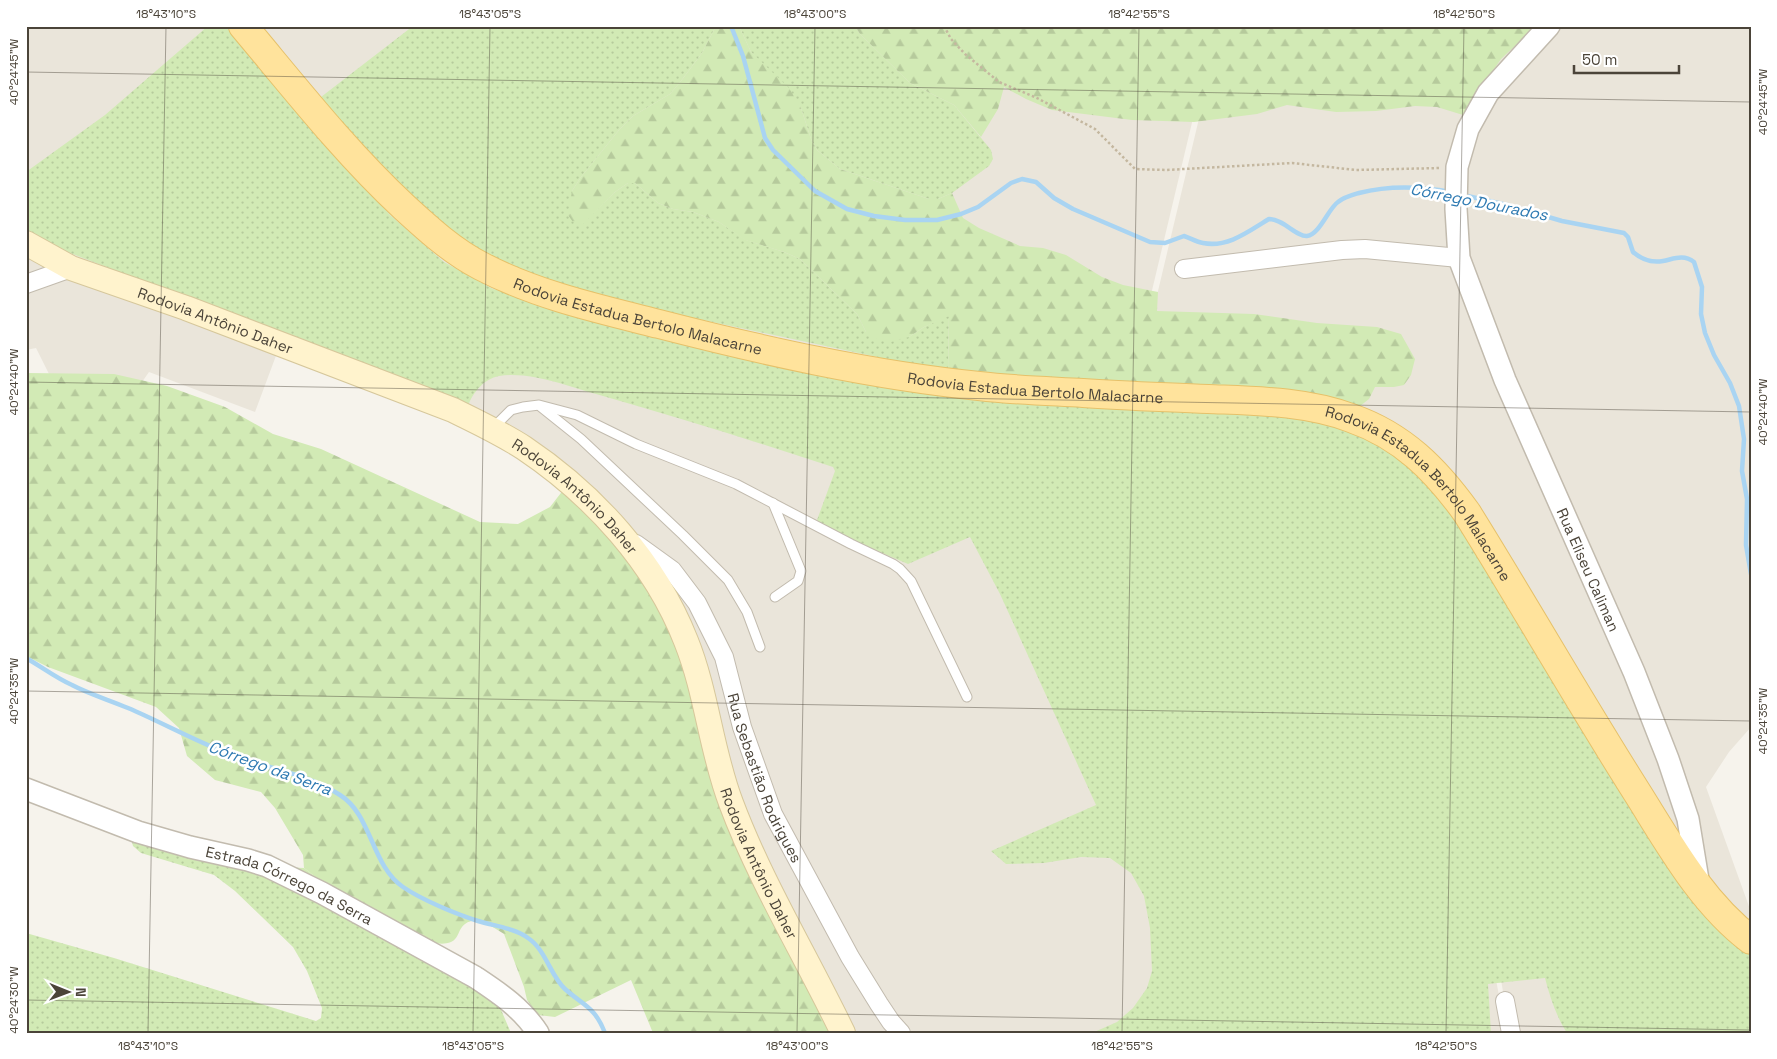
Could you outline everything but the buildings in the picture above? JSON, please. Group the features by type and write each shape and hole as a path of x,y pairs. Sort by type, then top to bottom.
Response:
{"main road":[{"name":"Rodovia Estadua Bertolo Malacarne","path":"242,26 344,146 385,190 437,238 480,266 526,287 601,310 711,337 878,372 986,387 1295,404 1328,410 1378,429 1422,460 1446,484 1467,513 1608,747 1670,844 1699,886 1722,914 1751,940"},
{"name":"Rodovia Antônio Daher","path":"26,243 71,268 186,308 453,410 492,429 524,448 591,502 621,534 654,578 687,642 723,783 744,836 762,878 815,975 843,1033"}],"street":[{"name":"Rua Eliseu Caliman","path":"1549,26 1488,93 1468,129 1456,185 1459,258 1505,380 1634,672 1668,759 1688,819 1699,886"},
{"path":"1184,269 1342,250 1365,249 1459,258"},
{"path":"26,284 71,268"},
{"name":"Rua Sebastião Rodrigues","path":"621,534 672,570 697,603 724,657 742,727 773,814 850,957 891,1022 901,1033"},
{"name":"Estrada Córrego da Serra","path":"26,789 138,832 190,847 248,860 291,877 475,977 523,1012 534,1028"},
{"path":"1504,1001 1511,1033"}],"lane":[{"path":"492,429 511,410 523,406 539,405 576,415 636,444 736,484 900,569 911,582 967,697"},
{"path":"539,405 580,439 683,535 728,580 747,612 760,647"},
{"path":"773,503 798,559 801,571 798,581 775,597"}],"path":[{"path":"944,26 951,39 965,54 998,82 1038,98 1095,129 1135,169 1166,170 1292,164 1356,170 1456,185"}],"shaded area":[{"path":"26,26 1215,26 1129,387 1751,1033 1558,938 1491,953 1506,1033 912,1033 890,1017 788,850 707,605 561,479 446,408 280,345 255,412 149,372 135,392 52,380 36,348 26,350"},
{"path":"1221,26 1751,26 1751,727 1729,752 1706,787 1751,912 1751,958 1446,489 1134,392"},
{"path":"637,554 703,605 783,849 907,1033 833,1033"},
{"path":"1556,945 1571,1033 1510,1033 1497,956"}],"green space":[{"path":"208,26 232,26 308,120 390,215 444,262 493,289 738,353 1304,419 1356,434 1388,451 1430,487 1467,535 1751,951 1751,1033 1567,1033 1554,1006 1545,978 1488,984 1491,1033 1092,1033 1117,1022 1133,1008 1147,988 1152,971 1150,928 1144,896 1131,873 1110,858 1081,857 1044,863 1006,864 991,851 1096,805 1000,594 970,537 908,564 819,526 817,520 835,471 833,467 747,439 538,378 512,375 499,376 489,380 480,387 468,406 52,246 26,233 26,172 105,115"},
{"path":"413,26 716,26 702,53 670,94 633,116 619,130 581,177 572,191 582,224 615,192 628,183 635,183 658,203 673,209 693,212 719,222 746,240 800,259 857,314 866,332 909,337 924,327 949,315 948,372 689,317 548,282 487,255 449,230 415,200 340,121 321,97"},
{"path":"716,26 739,26 751,52 789,88 801,108 811,139 817,150 840,169 929,199 938,199 952,193 963,218 979,228 1020,246 1043,248 1066,255 1102,277 1123,285 1158,292 1157,311 1254,314 1317,323 1377,327 1401,334 1415,359 1411,375 1404,385 1375,387 1369,399 1355,410 948,372 949,316 924,327 909,337 890,342 877,339 866,332 857,314 800,259 745,240 719,222 693,212 673,209 658,203 635,183 628,183 615,192 582,225 573,222 568,215 572,191 581,177 619,130 633,116 670,94 702,53"},
{"path":"739,26 855,26 860,34 910,83 954,105 991,150 993,159 989,166 952,193 938,199 929,199 840,169 817,150 811,139 801,108 751,52"},
{"path":"855,26 1536,26 1501,59 1463,115 1437,107 1415,106 1376,111 1336,112 1287,105 1257,114 1194,122 1132,120 1052,110 1004,87 998,109 981,137 954,105 910,83 860,34"},
{"path":"26,373 114,374 167,386 225,407 273,434 321,449 480,522 518,524 550,507 564,489 615,542 657,602 841,1033 653,1033 631,980 555,1017 538,1015 527,1000 504,934 483,923 472,921 462,927 453,941 443,944 431,943 326,885 304,868 303,855 275,808 261,792 215,780 187,756 179,728 156,707 48,667 26,656"},
{"path":"129,830 282,867 304,868 326,885 496,998 511,1033 26,1033 26,933 114,958 316,1021 321,1018 322,1008 307,971 293,947 235,891 214,875 141,853 133,846"}],"waterway":[{"name":"Córrego Dourados","path":"731,26 743,56 765,138 773,150 815,191 847,209 874,216 905,220 937,220 961,214 978,207 1011,183 1022,179 1036,182 1054,198 1073,209 1150,242 1165,243 1184,236 1212,244 1230,241 1269,219 1279,222 1303,236 1307,236 1316,231 1334,205 1340,200 1371,190 1405,187 1451,192"},
{"name":"Córrego Dourados","path":"1463,195 1507,205 1562,221 1624,233 1628,237 1633,252 1647,260 1659,261 1686,258 1694,262 1702,287 1701,314 1705,333 1714,355 1730,383 1739,406 1744,439 1742,471 1747,499 1746,545 1751,574"},
{"name":"Córrego da Serra","path":"26,658 60,679 79,688 140,713 227,753 313,781 340,795 351,804 359,815 377,853 392,878 411,892 439,906 528,938 539,949 555,977 565,989 593,1012 605,1033"}]}
